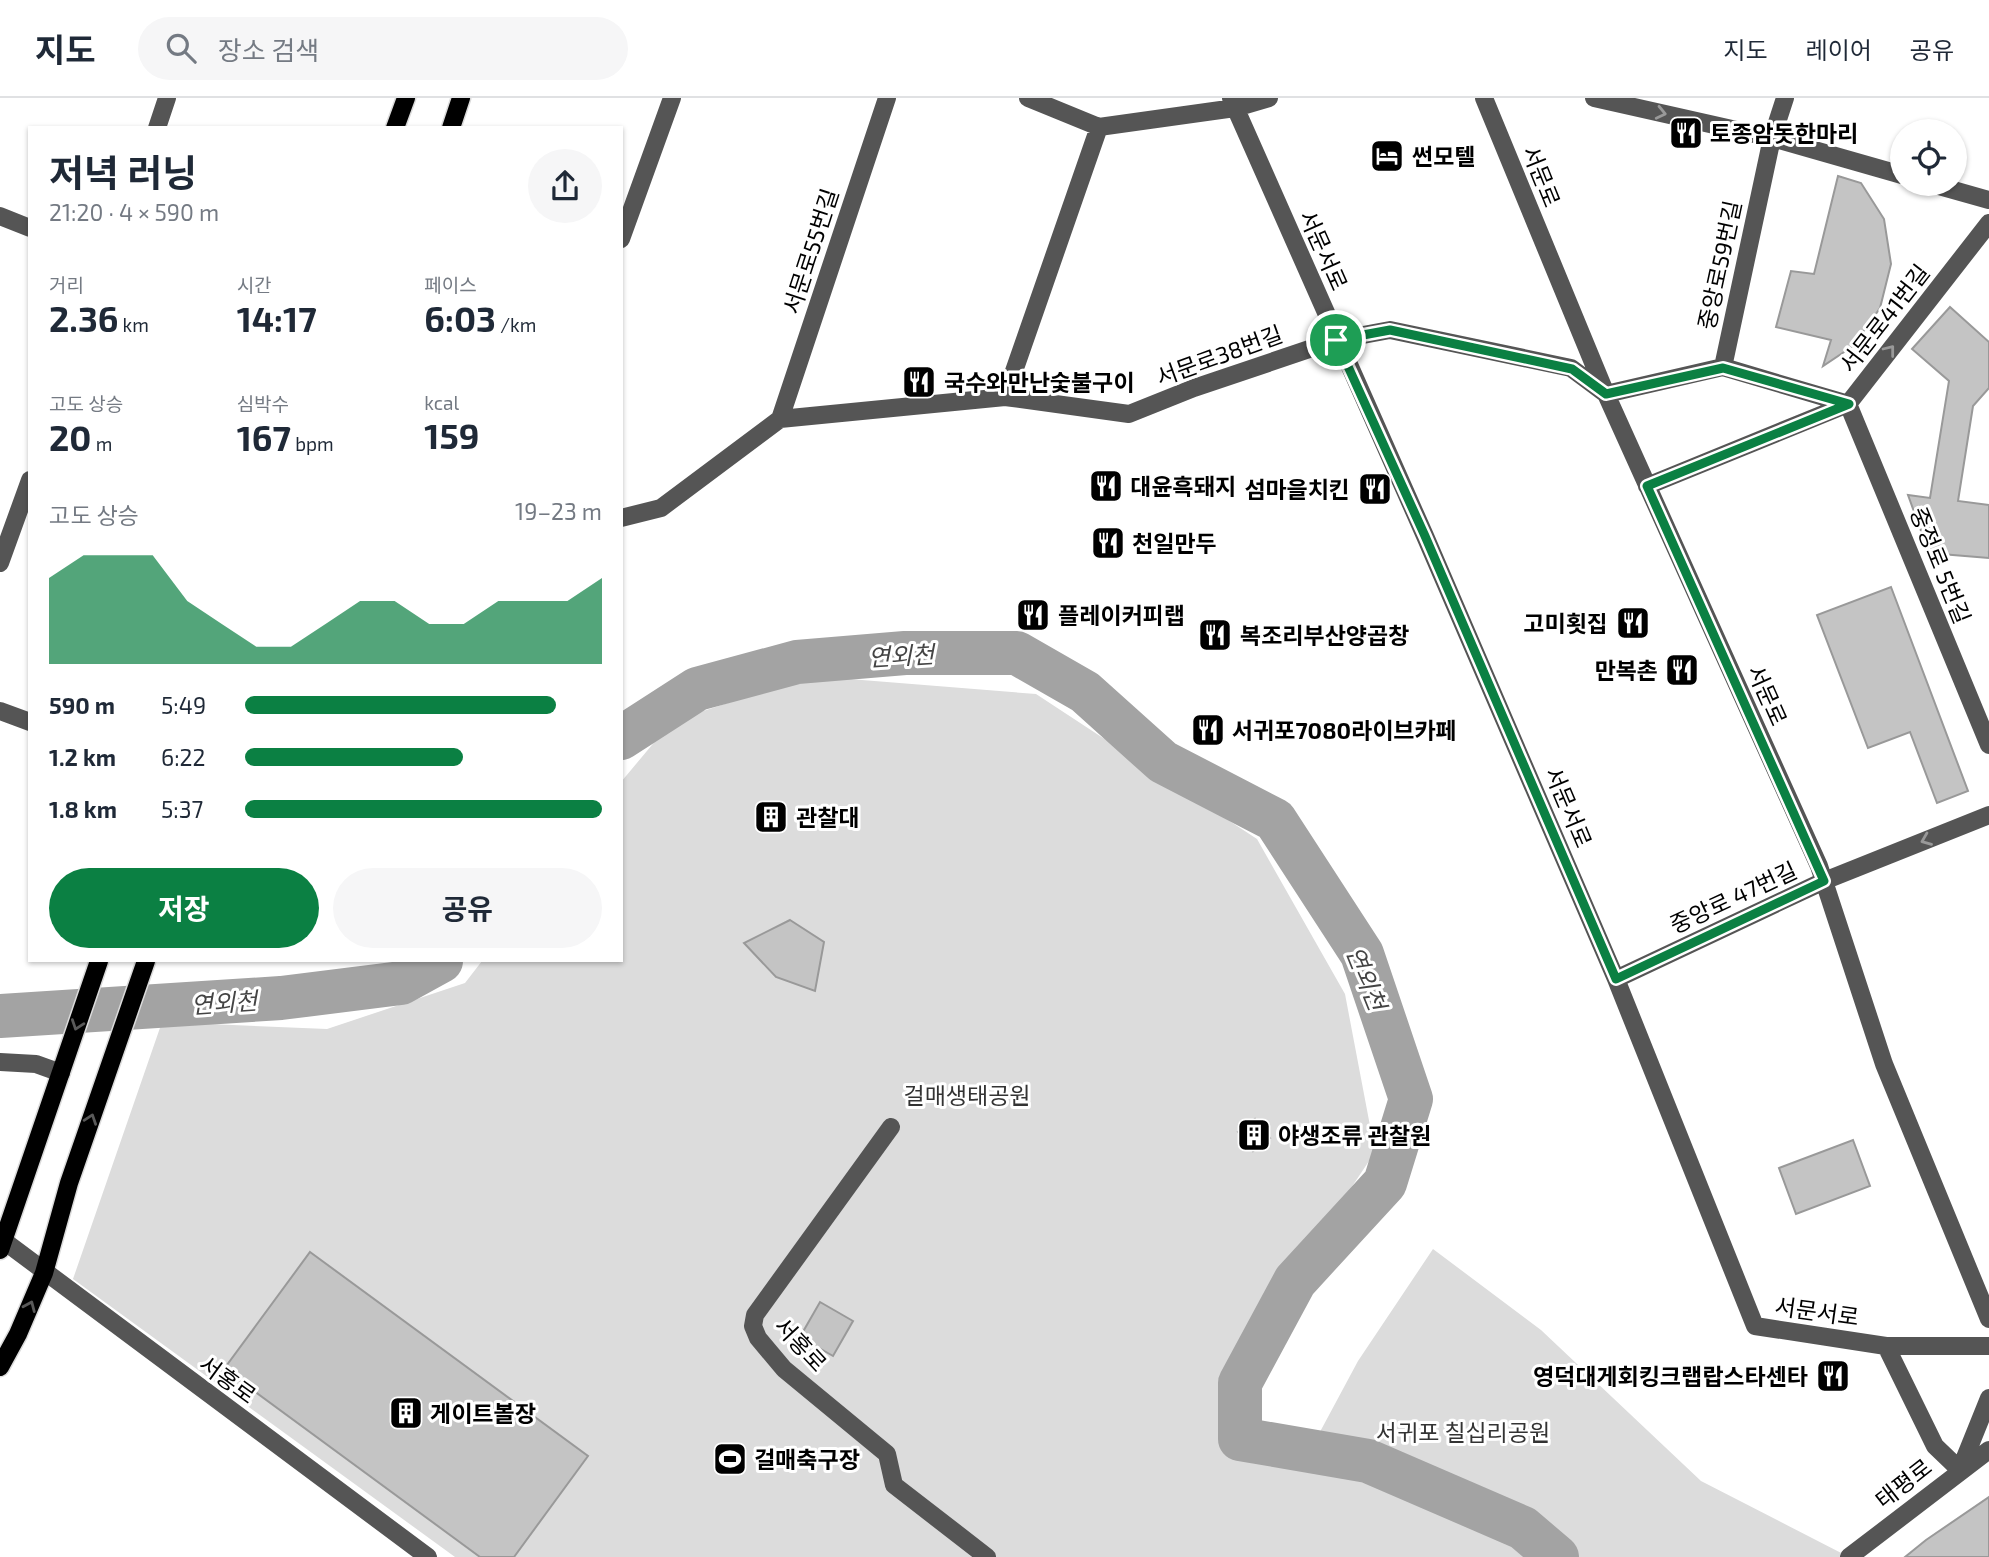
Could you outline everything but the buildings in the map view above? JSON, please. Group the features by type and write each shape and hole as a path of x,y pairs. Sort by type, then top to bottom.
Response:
{"main road":[{"path":"396,126 406,98"},
{"path":"452,126 461,98"},
{"path":"1,1243 99,962"},
{"path":"0,1367 18,1334 44,1273 69,1183 146,962"}],"street":[{"path":"158,126 167,98"},
{"path":"623,233 672,98"},
{"name":"서문로55번길","path":"780,419 887,98"},
{"path":"1028,98 1099,127 1269,98"},
{"name":"서문로","path":"1483,98 1606,394 1824,881 1884,1064 1989,1319"},
{"path":"1594,98 1772,138 1890,172"},
{"name":"중앙로59번길","path":"1723,368 1772,138 1785,98"},
{"name":"서문서로","path":"1233,103 1425,536 1616,979 1755,1326 1886,1346 1989,1346"},
{"path":"1005,397 1099,127"},
{"path":"1967,194 1989,200"},
{"path":"0,216 28,227"},
{"name":"서문로41번길","path":"1647,486 1849,404 1989,223"},
{"name":"서문로38번길","path":"780,419 1005,397 1129,414 1194,388 1336,340 1390,330 1572,369 1606,394"},
{"path":"1606,394 1723,368 1849,404"},
{"name":"중정로 5번길","path":"1849,404 1989,745"},
{"path":"623,517 661,508 780,419"},
{"path":"0,563 28,486"},
{"path":"0,711 28,721"},
{"name":"중앙로 47번길","path":"1616,979 1824,881 1989,815"},
{"path":"0,1062 36,1064 61,1073"},
{"name":"서홍로","path":"891,1127 755,1315 753,1326 758,1338 784,1369 887,1454 894,1486 987,1557"},
{"name":"서홍로","path":"1,1243 428,1557"},
{"path":"1886,1346 1935,1446 1960,1470 1989,1398"},
{"name":"태평로","path":"1849,1557 1989,1450"}],"green space":[{"name":"걸매생태공원","path":"812,676 1036,694 1257,839 1345,994 1375,1152 1257,1329 1226,1444 1299,1471 1358,1361 1433,1249 1541,1330 1701,1481 1849,1557 455,1557 73,1279 162,1022 327,1029 465,983 481,962 623,962 623,780 672,721"}],"waterway":[{"name":"연외천","path":"623,737 697,689 797,662 905,653 1017,653 1085,692 1163,762 1275,820 1362,954 1411,1099 1385,1183 1295,1281 1240,1383 1240,1439 1368,1461 1523,1528 1557,1557"},
{"name":"연외천","path":"0,1016 281,998 401,983 439,962"}],"place":[{"name":"토종암돗한마리","path":"1686,133"},
{"name":"썬모텔","path":"1387,156"},
{"name":"국수와만난숯불구이","path":"919,382"},
{"name":"대윤흑돼지","path":"1106,486"},
{"name":"섬마을치킨","path":"1375,489"},
{"name":"천일만두","path":"1108,543"},
{"name":"플레이커피랩","path":"1033,615"},
{"name":"고미횟집","path":"1633,623"},
{"name":"복조리부산양곱창","path":"1215,635"},
{"name":"만복촌","path":"1682,670"},
{"name":"서귀포7080라이브카페","path":"1208,730"},
{"name":"관찰대","path":"771,817"},
{"name":"야생조류 관찰원","path":"1254,1135"},
{"name":"영덕대게회킹크랩랍스타센타","path":"1833,1376"},
{"name":"게이트볼장","path":"406,1413"},
{"name":"걸매축구장","path":"730,1459"}],"route":[{"path":"1390,330 1572,369 1606,394 1723,368 1849,404 1647,486 1824,881 1616,979 1425,536 1336,340 1390,330"}],"park label":[{"name":"서귀포 칠십리공원","path":"1463,1432"}]}
